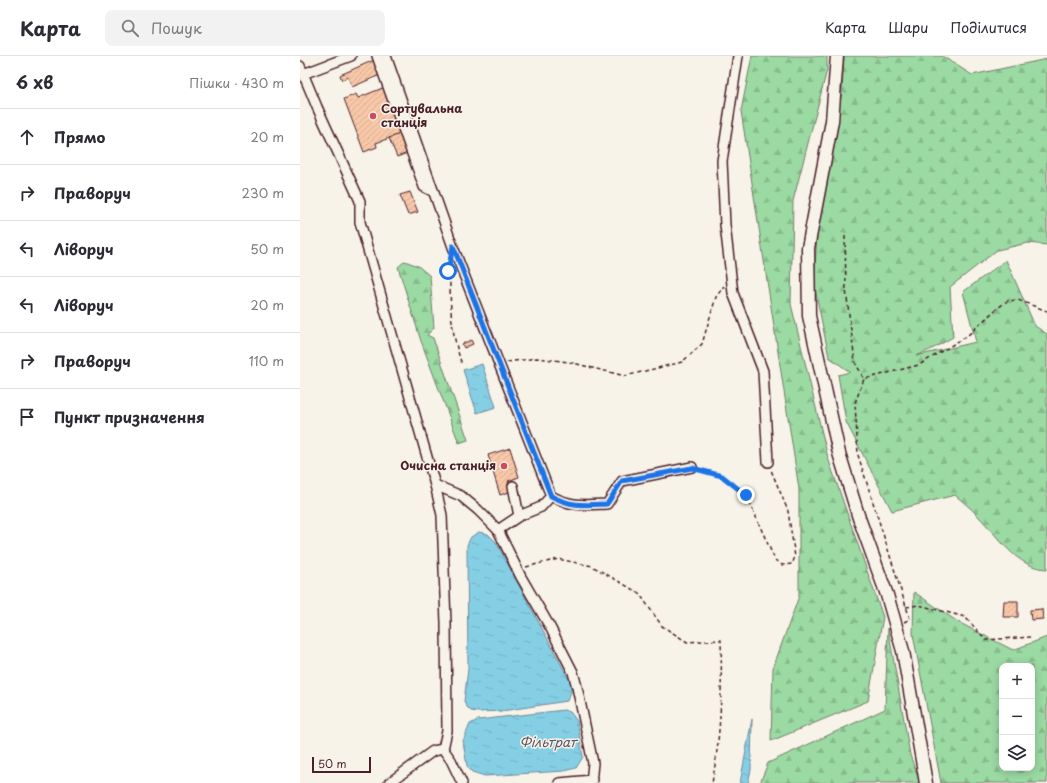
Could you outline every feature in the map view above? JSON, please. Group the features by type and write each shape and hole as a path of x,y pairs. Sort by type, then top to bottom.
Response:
{"main road":[{"path":"837,56 832,121 808,248 809,316 839,453 896,625 926,783"}],"lane":[{"path":"351,56 302,70 360,201 360,222 435,485 442,515 446,624 447,732 444,749 462,783"},
{"path":"377,56 424,187 434,192"},
{"path":"386,56 453,246 551,496 563,502 577,506 607,504 622,481 692,468"},
{"path":"738,56 722,161 725,225 733,293 763,371 768,462"},
{"path":"435,485 461,496 498,530 517,569 573,672 593,763 592,782 559,783"},
{"path":"513,486 519,516"},
{"path":"498,530 519,516 541,507 551,496"},
{"path":"389,783 433,751 444,749"}],"path":[{"path":"845,236 846,290 855,362 864,379 855,403 858,455 870,498 898,576 910,619 896,625"},
{"path":"453,246 448,271 450,282 451,317 454,340 462,365"},
{"path":"499,363 537,358 569,362 626,376 682,362 702,344 716,297 731,276"},
{"path":"864,379 919,365 967,336 1006,301 1018,300 1047,311"},
{"path":"692,468 722,476 746,495 775,560 782,564 792,564 795,557 788,511 768,462"},
{"path":"517,569 558,559 592,566 639,593 662,626 686,642 721,640 722,689 719,745 712,783"},
{"path":"906,607 919,605 965,617 986,640 1030,637"}],"green space":[{"path":"752,56 827,56 827,70 793,201 791,304 828,458 883,617 868,701 771,741 773,668 799,596 799,489 741,111"},
{"path":"844,56 942,56 972,75 1047,59 1047,245 1028,243 997,250 950,287 953,337 916,356 976,342 963,292 1006,260 1035,326 1047,334 1047,569 1026,563 1008,550 975,513 955,495 892,511 846,422 838,375 850,372 829,357 814,284 817,234 842,92"},
{"path":"405,261 418,266 430,276 434,328 427,335 433,338 468,440 459,443 421,341 398,267"},
{"path":"914,592 958,622 1013,650 1047,637 1047,783 941,783 913,634"},
{"path":"888,628 910,755 920,783 760,783 768,763 885,709"}],"water":[{"path":"482,364 496,407 477,413 463,370"},
{"path":"479,532 488,534 496,542 571,683 571,692 567,701 502,711 478,712 471,711 466,706 464,701 468,669 467,545 471,537"},
{"name":"Фільтрат","path":"564,710 570,712 577,721 583,757 576,768 564,771 485,776 472,772 467,766 463,741 470,724 478,720"},
{"path":"752,719 751,770 748,783 740,783"}],"building":[{"path":"374,60 380,75 352,87 348,77 342,80 340,75"},
{"name":"Сортувальна станція","path":"385,87 403,133 376,143 377,147 364,152 344,99 356,94 358,98"},
{"path":"403,133 410,152 397,157 389,138"},
{"path":"410,192 418,212 408,215 400,195"},
{"path":"471,340 473,344 464,348 462,344"},
{"name":"Очисна станція","path":"510,448 519,477 508,481 512,491 500,495 488,455"},
{"path":"1004,601 1018,601 1018,617 1003,617"},
{"path":"1042,609 1043,619 1031,620 1030,610"}],"place":[{"name":"Сортувальна станція","path":"373,116"},
{"name":"Очисна станція","path":"504,466"}],"route":[{"path":"448,271 453,246 551,496 563,502 577,506 607,504 622,481 662,472 692,468 722,476 746,495"}]}
